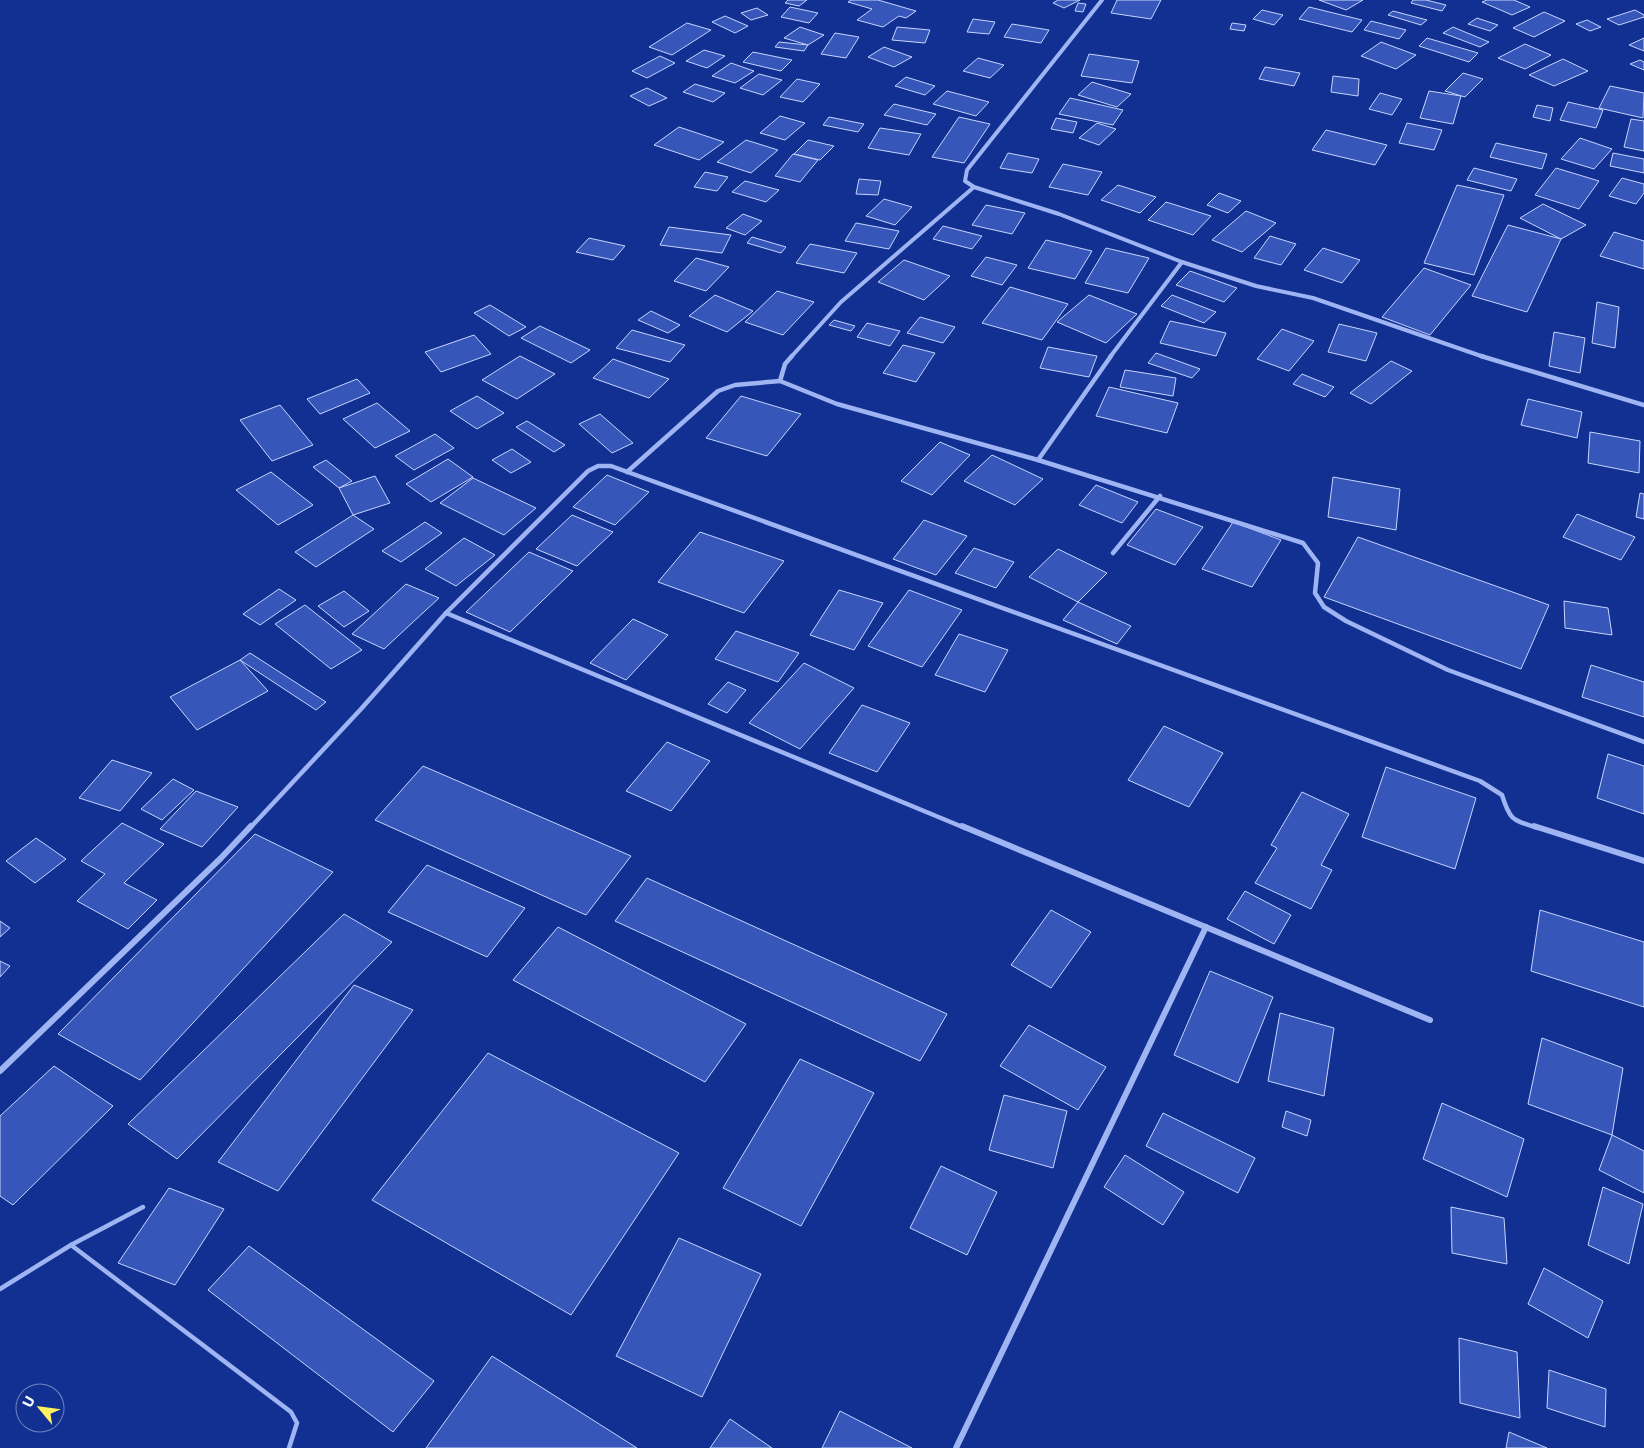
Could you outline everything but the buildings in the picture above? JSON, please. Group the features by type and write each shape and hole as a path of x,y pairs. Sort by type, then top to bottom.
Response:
{"street":[{"path":"1102,0 967,170 965,181 974,187 1059,214 1182,262 1256,286 1313,298 1507,365 1644,405"},
{"path":"780,381 785,364 841,302 974,187"},
{"path":"1038,460 1122,344 1148,302 1182,262"},
{"path":"627,472 718,391 735,385 780,381 793,388 837,404 1160,496 1303,543 1318,563 1315,593 1324,608 1346,621 1448,670 1644,742"},
{"path":"0,1071 221,858 361,709 446,613 588,471 598,466 606,466 627,472 1480,781 1502,796 1508,814 1517,821 1644,861"},
{"path":"1113,553 1160,496"},
{"path":"446,613 1430,1020"},
{"path":"956,1448 1206,927"}],"lane":[{"path":"0,1289 71,1245 142,1207"},
{"path":"71,1245 290,1412 297,1423 289,1448"}]}
